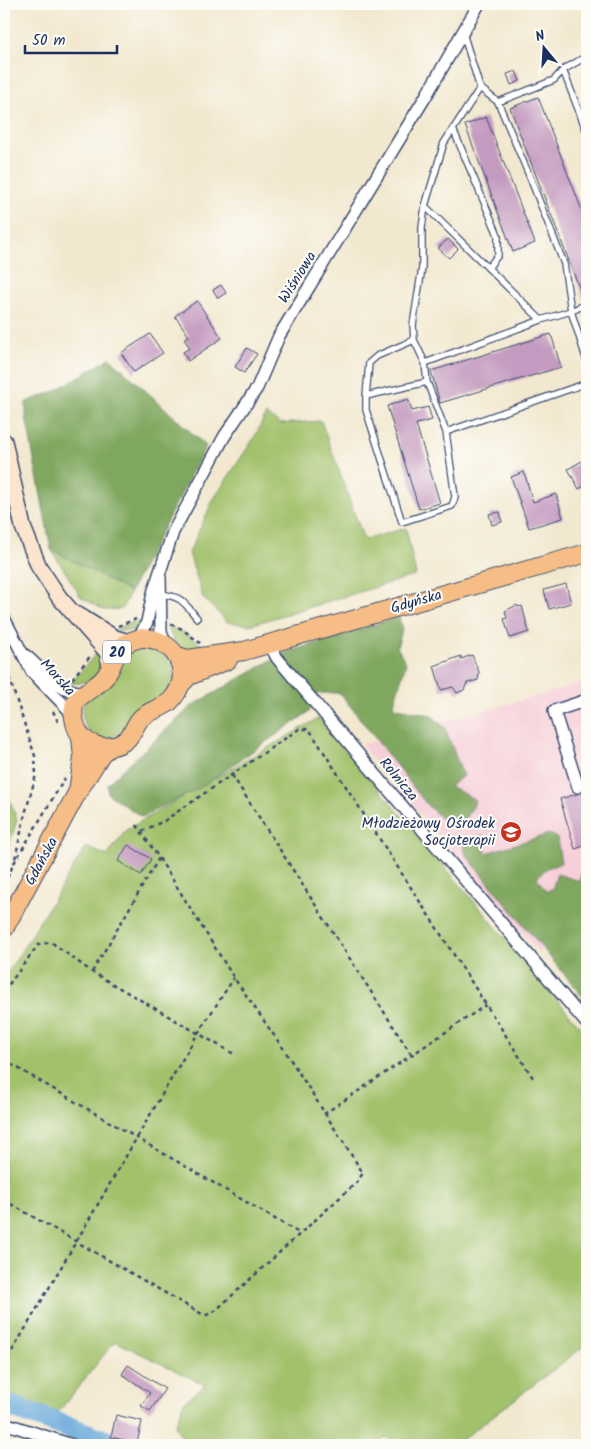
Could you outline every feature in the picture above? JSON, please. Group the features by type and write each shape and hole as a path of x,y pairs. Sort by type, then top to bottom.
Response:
{"main road":[{"path":"4,441 28,542 45,577 73,613 105,639 132,640"},
{"name":"Gdyńska","path":"180,685 189,676 244,651 587,553"},
{"name":"20","path":"81,737 68,725 74,705 84,692 102,680 115,654 132,640 150,638 172,649"},
{"path":"105,639 110,666"},
{"path":"172,649 182,671 180,685"},
{"name":"Gdyńska","path":"172,649 193,658 244,651"},
{"name":"20","path":"111,746 120,744 129,737 137,723 147,714 169,702 180,685"},
{"path":"81,737 95,746 111,746"},
{"name":"Gdańska","path":"78,794 83,758 81,737"},
{"name":"Gdańska","path":"4,928 102,753 111,746"}],"street":[{"name":"Wiśniowa","path":"132,640 142,632 148,619 157,594 160,576 173,532 224,437 257,388 279,336 479,4"},
{"name":"Wiśniowa","path":"157,594 161,632 172,649"},
{"name":"Morska","path":"4,618 32,672 68,710 68,725"},
{"name":"Rolnicza","path":"270,643 277,658 587,1024"},
{"name":"Morska","path":"22,652 64,688 75,692 84,692"},
{"path":"578,787 554,711 587,700"},
{"path":"4,1423 72,1445"}],"lane":[{"path":"463,33 480,88 498,102 564,264 571,311 587,361"},
{"path":"498,102 554,80 563,70 587,56"},
{"path":"563,70 587,132"},
{"path":"414,340 377,356 369,363 366,396 366,410 402,522 452,506 455,497 446,432 427,382 425,363 414,340 413,325 422,268 422,228 425,206 444,143 480,88"},
{"path":"453,129 498,235 498,254 488,268"},
{"path":"425,206 542,320"},
{"path":"425,363 587,304"},
{"path":"366,396 427,382"},
{"path":"446,432 587,383"},
{"path":"157,594 175,596 182,600 197,618"}],"path":[{"path":"64,688 105,639 127,621 148,619"},
{"path":"160,622 182,629 206,645"},
{"path":"4,662 35,756 36,775 24,814 14,863"},
{"path":"56,698 51,708 68,725"},
{"path":"142,831 164,821 299,729 309,729 536,1081"},
{"path":"4,885 14,863 67,774"},
{"path":"232,775 411,1054"},
{"path":"4,1200 200,1313 207,1315 215,1311 357,1182 363,1173 285,1051 234,978 136,824"},
{"path":"92,972 159,858"},
{"path":"4,991 38,944 51,942 92,972 234,1054"},
{"path":"4,1365 198,1033 234,978"},
{"path":"324,1114 411,1054 486,1006"},
{"path":"4,1060 299,1233"}],"shaded area":[{"name":"Młodzieżowy Ośrodek Socjoterapii","path":"587,682 587,918 538,952 361,745"}],"green space":[{"path":"110,358 206,446 130,592 51,549 26,417 26,402 55,391"},
{"path":"266,414 280,424 321,421 364,540 406,528 416,575 250,625 227,622 203,598 189,553 213,500 254,438"},
{"path":"51,549 130,592 122,609 104,610 81,597"},
{"path":"399,617 402,630 397,647 406,663 393,707 431,715 445,728 463,776 450,786 475,800 473,807 459,826 445,822 428,806 340,693 318,693 309,712 201,787 142,817 108,794 107,784 192,706 282,654"},
{"path":"144,622 134,630 115,631 126,624"},
{"path":"166,625 183,632 208,649 191,654 176,645"},
{"path":"147,646 155,649 168,659 174,673 171,687 164,695 137,710 122,731 115,736 107,739 94,736 85,725 83,719 82,711 84,704 129,652"},
{"path":"100,649 103,664 99,673 86,682 71,683"},
{"path":"319,718 587,1035 587,1344 455,1445 400,1445 386,1437 374,1445 187,1445 175,1426 184,1402 205,1385 115,1341 56,1415 4,1398 4,979 86,847 107,856 126,830"},
{"path":"4,783 17,820 4,861"},
{"path":"549,834 557,838 561,863 547,868 537,878 547,892 553,887 557,874 579,881 584,865 583,853 587,851 587,1002 466,855 463,842 483,835 486,853"}],"building":[{"path":"516,71 520,81 511,85 507,74"},
{"path":"538,97 587,223 587,299 584,300 510,108"},
{"path":"486,117 535,243 513,252 465,125"},
{"path":"448,239 458,249 449,258 438,248"},
{"path":"221,285 226,293 218,298 213,290"},
{"path":"197,301 222,338 188,361 183,352 190,348 184,339 189,336 175,316"},
{"path":"150,334 163,353 134,372 121,353"},
{"path":"551,334 561,367 440,403 431,371"},
{"path":"247,348 257,354 244,373 235,367"},
{"path":"408,399 412,411 428,407 432,420 416,424 440,503 419,509 387,406"},
{"path":"587,458 587,484 579,489 568,469"},
{"path":"524,472 533,502 556,494 563,518 529,528 511,477"},
{"path":"500,512 502,522 492,525 489,514"},
{"path":"566,584 571,603 549,609 544,590"},
{"path":"517,605 518,607 522,606 529,632 510,638 504,619 507,618 505,611"},
{"path":"472,655 479,672 478,680 467,683 464,690 457,693 453,687 441,690 434,666 461,656 461,659"},
{"path":"587,791 587,845 575,849 560,799"},
{"path":"128,845 151,859 141,875 118,861"},
{"path":"128,1365 165,1389 150,1411 141,1406 150,1393 122,1374"},
{"path":"116,1415 142,1421 137,1443 111,1437"}],"waterway":[{"path":"4,1404 117,1445"}],"place":[{"name":"Młodzieżowy Ośrodek Socjoterapii","path":"511,832"}]}
